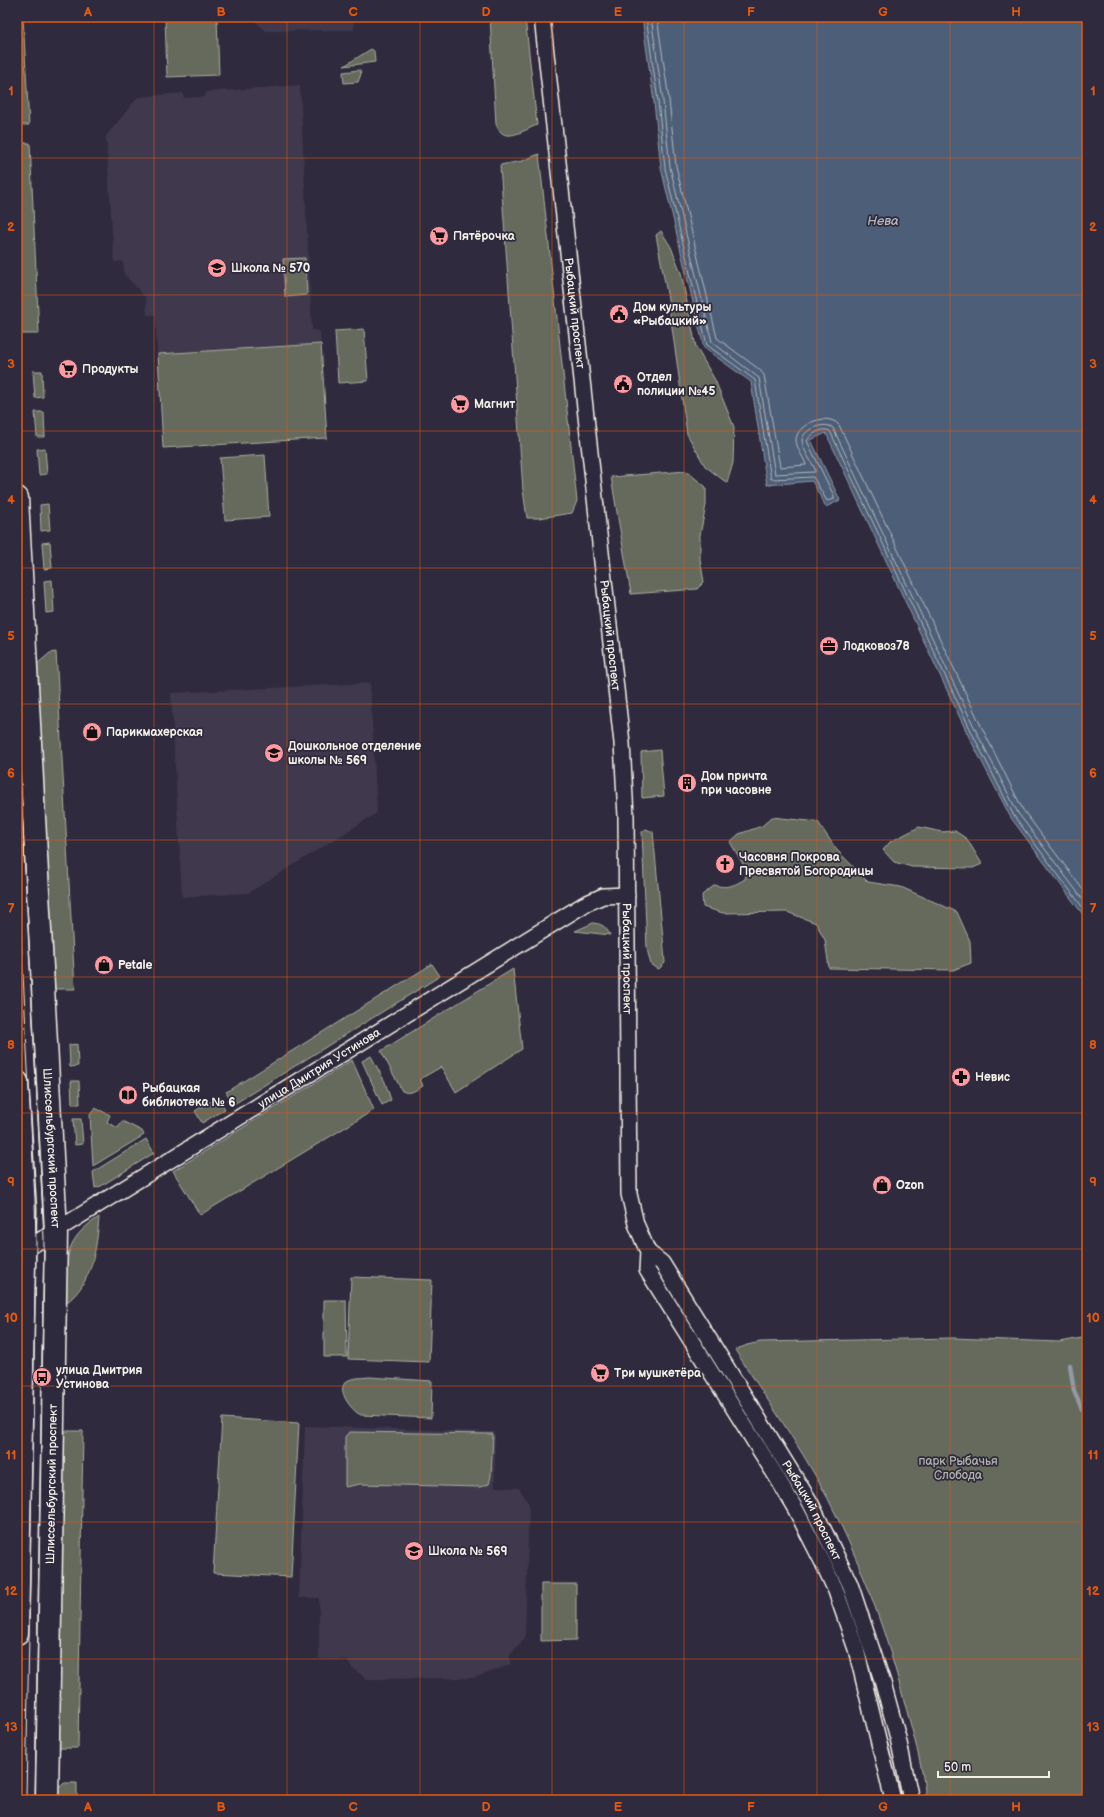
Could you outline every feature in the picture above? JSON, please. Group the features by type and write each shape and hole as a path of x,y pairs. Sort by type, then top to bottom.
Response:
{"main road":[{"name":"Шлиссельбургский проспект","path":"17,498 56,1231 46,1800"},
{"path":"17,1082 25,1210 21,1252 17,1633"}],"street":[{"name":"Рыбацкий проспект","path":"542,17 622,743 626,816 629,1194 636,1224 648,1252 647,1270 796,1510 836,1590 856,1649 893,1800"},
{"name":"улица Дмитрия Устинова","path":"21,1252 585,904 603,896 627,895"},
{"name":"Рыбацкий проспект","path":"648,1252 662,1263 810,1502 850,1584 883,1683 911,1800"},
{"path":"702,1358 715,1350"}],"shaded area":[{"path":"250,17 353,17 354,30 266,31"},
{"name":"Школа № 570","path":"300,85 312,330 320,331 327,438 163,448 155,315 147,315 146,298 124,274 123,261 114,262 106,136 138,97 183,93 184,98 205,97 206,92"},
{"name":"Дошкольное отделение школы № 569","path":"370,683 377,813 248,893 182,897 171,693"},
{"name":"Школа № 569","path":"305,1426 495,1432 495,1487 519,1488 529,1504 525,1638 510,1655 510,1665 474,1678 367,1679 352,1668 347,1660 319,1659 319,1598 299,1598"}],"green space":[{"path":"17,17 23,17 29,125 17,125"},
{"path":"165,17 217,17 219,75 167,77"},
{"path":"490,17 525,17 537,125 514,135 503,134 496,124"},
{"path":"371,49 374,51 375,62 344,66"},
{"path":"360,70 361,74 358,82 344,83 343,72"},
{"path":"17,143 30,143 39,334 20,334 17,280"},
{"path":"539,154 577,501 572,513 539,518 527,518 523,490 500,165 522,161"},
{"path":"661,231 671,247 681,273 696,347 715,380 734,427 733,463 727,483 705,466 687,434 668,299 656,235"},
{"path":"305,258 307,295 285,297 283,259"},
{"path":"364,329 368,381 338,383 335,331"},
{"path":"321,344 327,438 163,448 158,354"},
{"path":"33,371 42,371 43,397 35,398"},
{"path":"35,412 44,412 45,437 37,437"},
{"path":"45,448 47,474 39,475 37,449"},
{"path":"265,455 269,517 225,520 220,458"},
{"path":"686,471 706,487 706,505 700,535 700,559 704,582 697,589 631,594 611,477"},
{"path":"48,504 50,530 41,531 40,505"},
{"path":"50,542 52,568 44,569 42,543"},
{"path":"52,580 54,612 46,613 44,581"},
{"path":"56,652 75,989 55,989 37,664 50,653"},
{"path":"660,750 664,796 642,798 641,752"},
{"path":"772,817 818,822 836,849 868,882 901,887 957,912 970,941 971,963 953,970 829,968 825,940 816,923 787,912 723,913 703,907 702,895 715,885 723,887 731,886 745,879 747,871 730,842 739,834 762,826"},
{"path":"919,827 942,832 955,831 967,839 982,864 973,868 912,867 894,862 883,850 890,842"},
{"path":"646,829 653,832 664,949 665,963 659,969 651,965 647,949 642,832"},
{"path":"593,923 604,926 610,935 575,931"},
{"path":"432,964 440,976 234,1104 226,1092"},
{"path":"513,969 522,1049 456,1092 441,1067 420,1079 423,1086 410,1092 402,1091 381,1051"},
{"path":"77,1044 78,1066 70,1067 69,1045"},
{"path":"371,1056 385,1082 391,1100 382,1105 362,1061"},
{"path":"352,1060 374,1110 200,1215 173,1171"},
{"path":"71,1081 79,1081 80,1104 72,1104"},
{"path":"218,1097 225,1109 202,1123 195,1111"},
{"path":"95,1108 110,1115 107,1122 118,1128 122,1121 142,1131 144,1135 93,1166 90,1115"},
{"path":"73,1119 81,1119 83,1144 75,1145"},
{"path":"146,1139 154,1153 101,1186 95,1188 93,1172"},
{"path":"99,1217 97,1241 92,1264 82,1286 66,1303 66,1265 68,1254 78,1235"},
{"path":"351,1277 432,1280 429,1362 348,1359"},
{"path":"324,1300 346,1300 347,1357 324,1357"},
{"name":"парк Рыбачья Слобода","path":"1087,1337 1087,1800 926,1800 920,1761 897,1674 875,1607 849,1542 828,1499 803,1455 735,1350 760,1342 953,1338 1060,1342"},
{"path":"369,1377 432,1381 431,1418 361,1415 347,1402 343,1388 344,1384 349,1380"},
{"path":"222,1418 299,1423 291,1577 213,1573"},
{"path":"64,1431 83,1431 78,1748 58,1748"},
{"path":"349,1432 493,1434 491,1476 489,1484 480,1487 360,1484 345,1487 345,1437"},
{"path":"541,1584 576,1584 576,1640 541,1641"},
{"path":"65,1783 77,1783 77,1800 57,1800 57,1787"}],"water":[{"name":"Нева","path":"642,17 1087,17 1087,920 1011,818 969,737 826,433 811,440 840,500 826,507 812,481 767,485 751,382 704,348 661,168 654,102"}],"waterway":[{"path":"1070,1365 1074,1391 1087,1420"}],"tram line":[{"path":"17,707 44,1238 35,1800"},
{"path":"17,862 36,1243 26,1800"}],"place":[{"name":"Пятёрочка","path":"439,236"},
{"name":"Школа № 570","path":"217,268"},
{"name":"Дом культуры «Рыбацкий»","path":"619,314"},
{"name":"Продукты","path":"68,369"},
{"name":"Отдел полиции №45","path":"623,384"},
{"name":"Магнит","path":"460,404"},
{"name":"Лодковоз78","path":"829,646"},
{"name":"Парикмахерская","path":"92,732"},
{"name":"Дошкольное отделение школы № 569","path":"274,753"},
{"name":"Дом причта при часовне","path":"687,783"},
{"name":"Часовня Покрова Пресвятой Богородицы","path":"725,864"},
{"name":"Petale","path":"104,965"},
{"name":"Невис","path":"961,1077"},
{"name":"Рыбацкая библиотека № 6","path":"128,1095"},
{"name":"Ozon","path":"882,1185"},
{"name":"Три мушкетёра","path":"600,1373"},
{"name":"улица Дмитрия Устинова","path":"42,1377"},
{"name":"Школа № 569","path":"414,1551"}]}
